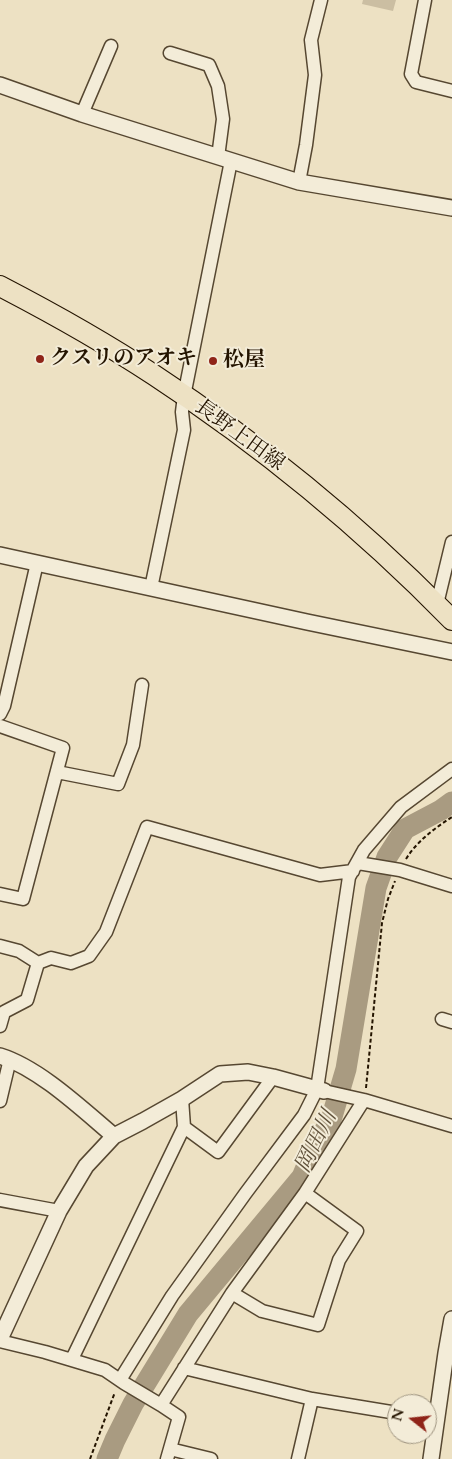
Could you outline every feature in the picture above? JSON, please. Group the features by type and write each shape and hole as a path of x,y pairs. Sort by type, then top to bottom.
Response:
{"main road":[{"name":"長野上田線","path":"0,286 79,329 154,375 246,439 329,505 452,620"}],"street":[{"path":"299,182 306,145 314,75 311,40 321,0"},
{"path":"425,0 411,74 416,82 452,92"},
{"path":"82,114 111,46"},
{"path":"151,588 184,430 182,412 184,396 225,159 223,119 218,86 209,64 170,53"},
{"path":"0,85 82,114 299,182 452,208"},
{"path":"437,604 452,542"},
{"path":"0,555 452,652"},
{"path":"0,714 4,706 37,562"},
{"path":"57,772 118,784 133,745 142,685"},
{"path":"0,726 63,748 23,899 0,894"},
{"path":"122,1382 172,1296 304,1115 320,1090 349,877 364,850 401,807 452,769"},
{"path":"38,963 51,958 71,963 89,956 106,932 147,827 320,875 356,867 400,870 452,886"},
{"path":"0,946 20,951 38,963"},
{"path":"0,1026 4,1012 27,1000 38,963"},
{"path":"0,1101 5,1058 33,1072 62,1092 114,1136"},
{"path":"211,1459 168,1454 179,1416 122,1382 106,1370 0,1340 60,1211 86,1166 114,1136 182,1099 220,1074 248,1072 359,1099 452,1126"},
{"path":"184,1127 218,1152 273,1078"},
{"path":"72,1359 184,1127 182,1099"},
{"path":"160,1404 232,1293 305,1194 359,1099"},
{"path":"232,1293 262,1311 318,1325 339,1260 357,1231 305,1194"},
{"path":"0,1200 60,1211"},
{"path":"437,1395 452,1319"},
{"path":"184,1368 312,1399 387,1411"},
{"path":"298,1459 312,1399"},
{"path":"430,1459 431,1444"}],"path":[{"path":"359,1099 382,922 388,899 408,855 422,839 452,817"},
{"path":"90,1459 122,1382"}],"shaded area":[{"path":"363,0 396,0 393,11 362,4"}],"waterway":[{"name":"岡田川","path":"107,1459 133,1404 188,1314 302,1177 315,1146 331,1120 346,1069 376,888 387,857 405,829 452,802"}],"place":[{"name":"クスリのアオキ","path":"40,359"},
{"name":"松屋","path":"213,361"}]}
